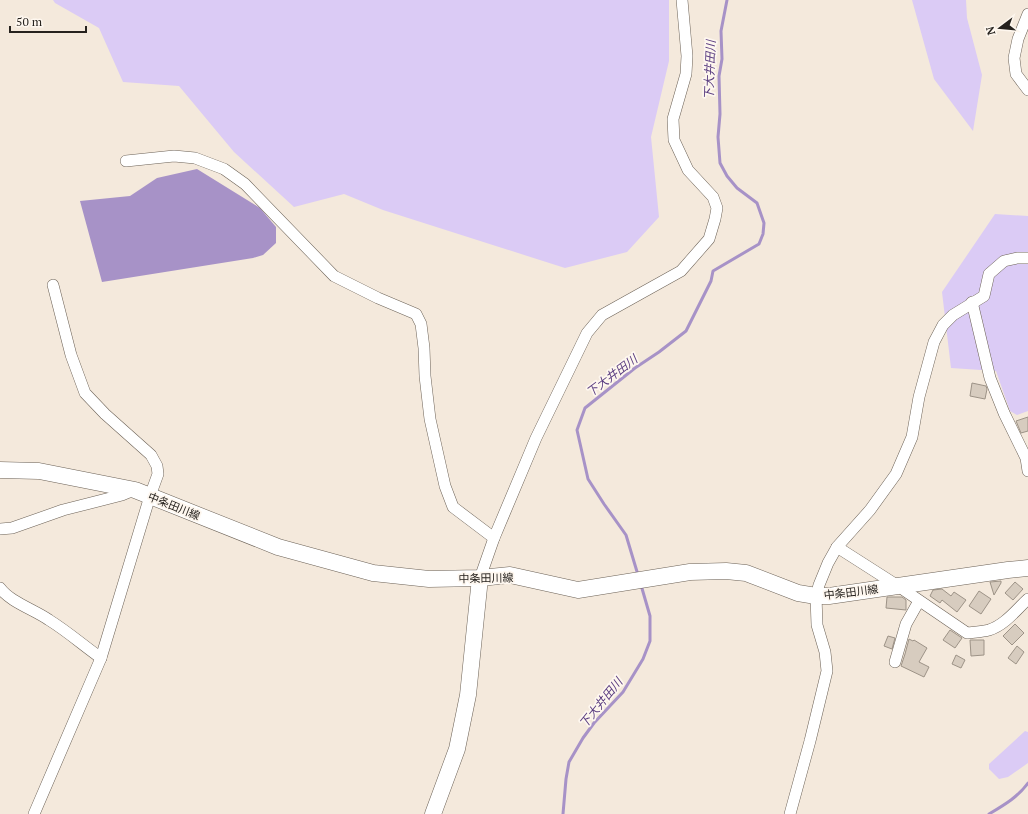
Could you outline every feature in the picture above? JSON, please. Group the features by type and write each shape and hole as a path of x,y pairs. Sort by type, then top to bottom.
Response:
{"main road":[{"name":"中条田川線","path":"0,470 39,471 135,490 278,547 373,573 429,579 510,576 578,590 690,572 726,571 746,573 798,593 816,596 842,594 1028,568"},
{"path":"433,814 457,749 468,695 480,578"}],"street":[{"path":"480,578 494,538 536,438 587,333 602,315 681,271 708,239 715,219 717,208 713,197 688,170 674,140 673,119 686,74 687,56 682,0"},
{"path":"1028,14 1018,39 1014,58 1016,74 1028,90"},
{"path":"126,161 174,156 188,157 195,158 224,169 245,184 334,276 378,298 416,314 421,324 430,418 446,486 453,507 494,538"},
{"path":"790,814 827,672 825,652 817,625 816,596 828,563 837,547 870,510 896,474 912,437 919,397 934,342 943,325 953,315 984,296 989,274 1004,261 1017,258 1028,258"},
{"path":"34,814 101,658 158,474 157,466 151,455 105,414 85,393 71,355 53,285"},
{"path":"972,302 990,378 1004,413 1026,458 1028,472"},
{"path":"0,529 12,528 63,510 122,495 135,490"},
{"path":"837,547 967,633 988,630 1000,626 1028,599"},
{"path":"0,588 22,606 49,619 101,658"},
{"path":"895,662 906,624 919,601"}],"shaded area":[{"path":"53,0 669,0 669,61 651,137 659,217 627,252 565,268 383,210 344,194 294,207 234,152 179,86 123,82 99,28 55,3"},
{"path":"912,0 966,0 967,18 982,75 973,131 934,79"},
{"path":"197,169 260,208 276,227 276,243 263,255 253,258 102,282 80,201 130,196 157,178"},
{"path":"995,214 1028,216 1028,411 1017,415 1010,411 996,371 951,368 942,292"},
{"path":"1025,731 1028,732 1028,763 1008,777 999,779 989,769 989,764"}],"building":[{"path":"972,383 986,386 987,389 985,399 970,396"},
{"path":"1028,417 1028,431 1021,433 1016,421"},
{"path":"1001,581 1001,583 994,595 990,582"},
{"path":"1015,582 1023,589 1013,600 1005,593"},
{"path":"942,589 951,596 954,592 966,600 957,612 942,600 940,603 930,596 933,590"},
{"path":"979,591 991,599 981,614 969,606"},
{"path":"887,597 902,597 906,600 906,610 886,608"},
{"path":"1015,624 1024,633 1012,645 1003,636"},
{"path":"950,630 962,638 955,648 943,640"},
{"path":"888,636 895,638 892,649 884,646"},
{"path":"909,639 914,640 927,648 919,662 929,667 924,677 901,666"},
{"path":"970,640 984,640 984,655 971,656"},
{"path":"1017,646 1024,652 1016,664 1008,658"},
{"path":"956,655 965,660 961,668 952,664"}],"waterway":[{"name":"下大井田川","path":"638,575 626,535 588,479 577,430 585,408 635,368 686,331 711,281 713,271 759,244 763,234 764,223 757,203 737,188 727,176 720,163 718,137 720,114 719,76 722,59 721,31 727,0"},
{"name":"下大井田川","path":"563,814 569,762 594,723 623,692 643,659 650,641 650,616 641,585"},
{"path":"989,814 1015,797 1028,783"}]}
